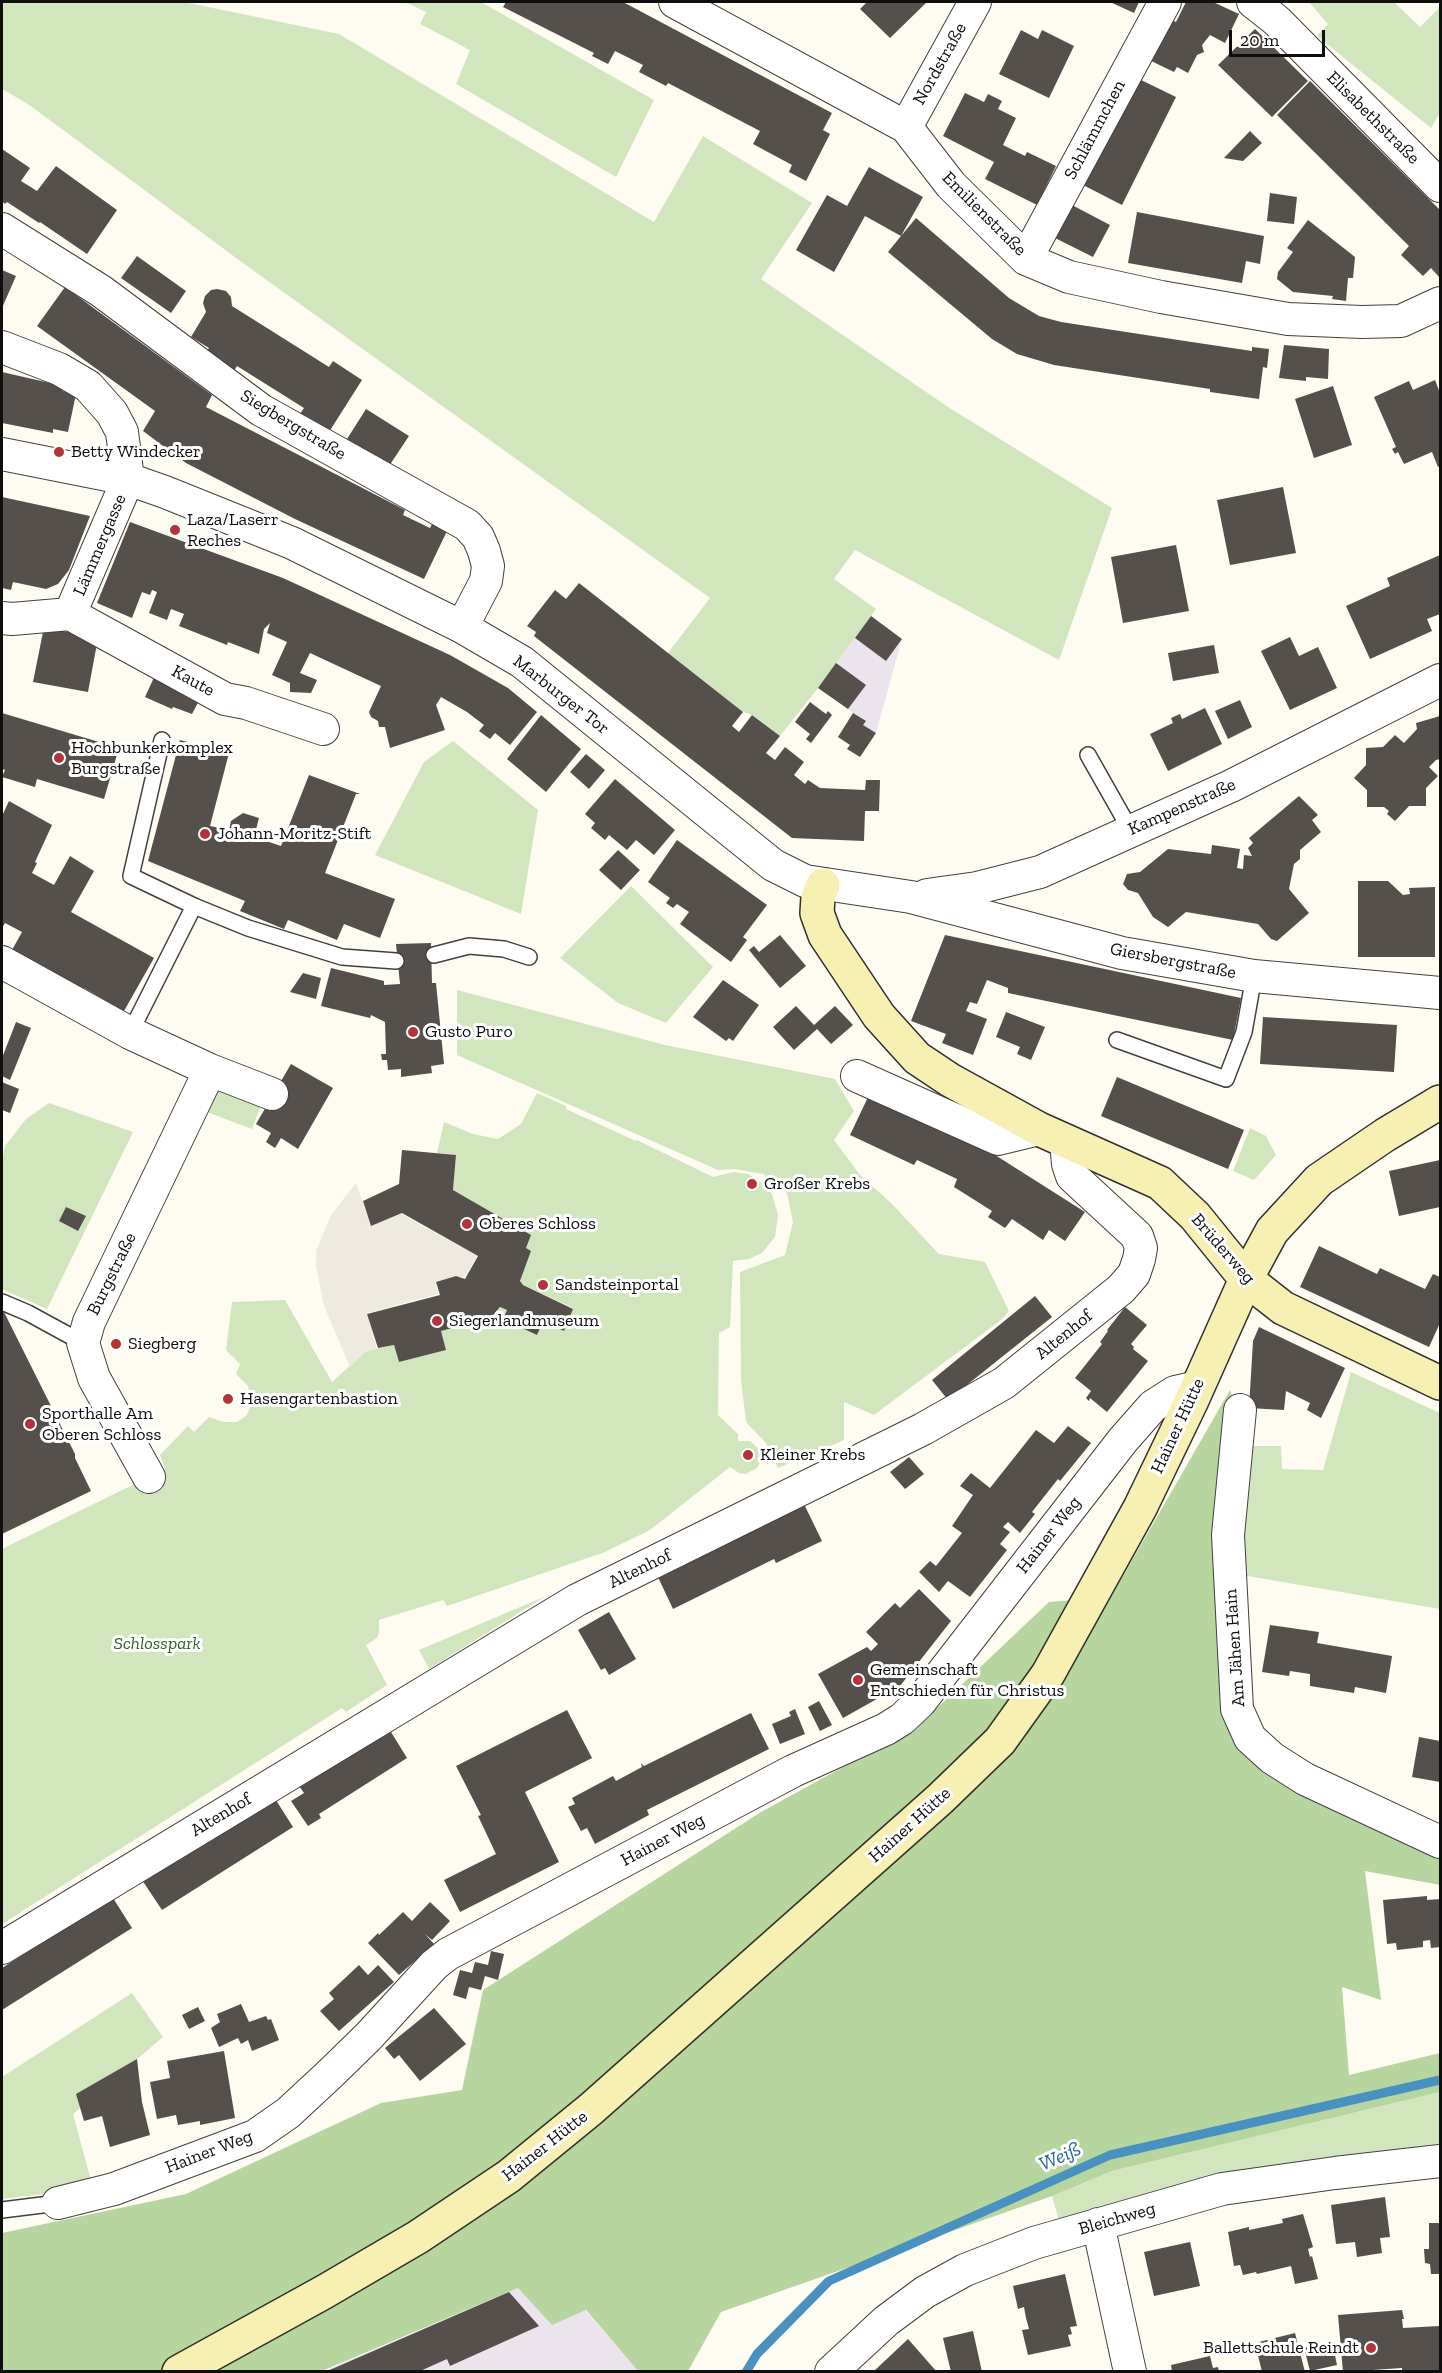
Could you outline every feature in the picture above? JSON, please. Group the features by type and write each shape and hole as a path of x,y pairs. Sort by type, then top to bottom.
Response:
{"street":[{"name":"Emilienstraße","path":"675,2 906,127 951,185 1026,259 1069,278 1288,319 1401,321 1440,303"},
{"name":"Nordstraße","path":"906,127 975,2"},
{"name":"Schlämmchen","path":"1026,259 1165,2"},
{"name":"Elisabethstraße","path":"1253,2 1277,21 1440,186"},
{"name":"Siegbergstraße","path":"2,229 101,291 261,410 467,525 478,537 488,566 486,581 462,627"},
{"path":"2,347 59,369 88,386 112,413 122,432 128,479"},
{"name":"Marburger Tor","path":"2,454 128,479 292,543 462,627 522,662 773,865 805,881 911,897"},
{"name":"Lämmergasse","path":"2,618 70,614 128,479"},
{"name":"Kaute","path":"70,614 225,699 246,703 323,729"},
{"name":"Kampenstraße","path":"911,897 977,888 1040,872 1231,786 1440,680"},
{"name":"Brüderweg","path":"823,885 818,897 817,913 825,935 879,1017 917,1058 950,1080 1052,1135 1160,1183 1195,1216 1246,1279 1283,1308 1440,1383"},
{"name":"Giersbergstraße","path":"911,897 1122,953 1254,976 1440,993"},
{"path":"2,962 130,1033 210,1070 272,1094"},
{"name":"Burgstraße","path":"83,1343 89,1322 210,1070"},
{"path":"857,1076 998,1139 1052,1135"},
{"name":"Hainer Hütte","path":"179,2372 390,2253 508,2176 600,2102 940,1799 1000,1741 1048,1674 1140,1508 1246,1279 1272,1232 1319,1180 1385,1135 1440,1102"},
{"name":"Altenhof","path":"2,1948 576,1599 923,1429 1004,1383 1120,1289 1134,1274 1139,1259 1141,1248 1137,1236 1072,1176 1052,1135"},
{"path":"83,1343 94,1378 149,1477"},
{"name":"Hainer Weg","path":"58,2203 114,2189 255,2136 288,2113 330,2074 448,1953 793,1771 886,1729 902,1719 920,1702 1123,1440 1153,1406 1175,1392 1197,1387"},
{"name":"Am Jähen Hain","path":"1240,1410 1228,1535 1237,1709 1250,1738 1272,1758 1305,1779 1440,1842"},
{"name":"Bleichweg","path":"831,2372 886,2321 925,2292 965,2270 1034,2243 1222,2189 1440,2161"},
{"path":"1098,2224 1130,2372"}],"lane":[{"path":"162,740 131,876 194,906 248,928 342,957 396,961"},
{"path":"1088,755 1131,831"},
{"path":"130,1033 194,906"},
{"path":"434,955 469,946 504,949 529,957"},
{"path":"1118,1040 1226,1079 1244,1032 1254,976"},
{"path":"2,1302 28,1313 83,1343"},
{"path":"2,2210 58,2203"}],"shaded area":[{"path":"871,616 902,639 876,733 847,749 850,744 838,737 853,713 818,688"},
{"path":"356,1183 371,1226 401,1214 477,1256 464,1278 456,1276 435,1282 438,1294 367,1313 377,1349 365,1352 350,1367 324,1306 316,1266 316,1251 331,1215"},
{"path":"518,2288 552,2324 585,2310 638,2371 322,2372"}],"green space":[{"path":"2,2 184,2 339,34 654,222 703,136 812,203 761,279 948,407 1112,508 1059,660 855,550 834,579 876,609 780,736 753,715 743,712 668,653 710,598 247,266 28,104 2,89"},
{"path":"405,2 481,2 654,100 616,177 456,84 470,50 420,24 426,12"},
{"path":"1309,2 1394,2 1420,27 1440,7 1440,113 1431,128 1317,36 1328,24"},
{"path":"453,741 538,810 521,914 375,855 424,762"},
{"path":"631,886 713,967 666,1023 618,1003 560,958"},
{"path":"457,990 665,1045 835,1079 854,1111 834,1140 860,1175 891,1203 939,1254 985,1262 1009,1311 1001,1320 874,1415 844,1402 844,1440 778,1468 766,1443 746,1422 741,1379 740,1272 785,1255 793,1222 787,1193 763,1174 734,1169 718,1170 457,1055"},
{"path":"213,1087 261,1105 252,1129 204,1111"},
{"name":"Schlosspark","path":"537,1093 566,1106 566,1109 713,1177 734,1172 748,1174 762,1183 772,1194 778,1215 775,1237 762,1253 749,1259 733,1261 730,1327 719,1333 718,1415 738,1434 738,1441 750,1441 760,1450 762,1458 757,1468 746,1474 739,1473 730,1467 650,1530 605,1552 447,1606 443,1600 379,1620 377,1638 366,1645 387,1685 346,1712 342,1708 2,1924 2,1549 165,1469 160,1455 188,1426 194,1432 209,1417 223,1422 237,1422 247,1415 252,1400 248,1386 236,1374 240,1364 226,1350 232,1302 285,1300 332,1382 365,1352 378,1348 394,1345 399,1362 446,1350 441,1331 468,1324 477,1319 483,1328 500,1307 507,1310 503,1319 537,1334 543,1321 564,1331 573,1308 523,1285 520,1281 531,1251 526,1248 531,1235 453,1190 456,1155 437,1153 444,1122 473,1134 498,1139 521,1124"},
{"path":"49,1103 133,1132 47,1309 2,1289 2,1160 5,1146 26,1119"},
{"path":"1250,1128 1266,1136 1276,1155 1254,1180 1233,1171"},
{"path":"1351,1372 1440,1413 1440,1609 1242,1575 1247,1446 1281,1446 1282,1469 1323,1470"},
{"path":"1230,1390 1247,1446 1242,1575 1246,1736 1440,1825 1440,1885 1365,1871 1381,2000 1342,1987 1349,2075 1440,2053 1440,2092 1112,2171 1052,2196 721,2312 688,2371 638,2371 586,2310 552,2325 518,2288 322,2371 2,2371 2,2233 186,2194 381,2103 462,2090 483,1990 761,1812 918,1726 1049,1602 1111,1597"},
{"path":"546,1596 429,1669 419,1650"},
{"path":"132,1993 163,2037 73,2114 93,2188 2,2199 2,2077"},
{"path":"1440,2092 1440,2147 1304,2161 1222,2179 1059,2221 1052,2196 1112,2171"}],"building":[{"path":"506,2 623,2 832,113 823,130 830,134 806,181 789,172 792,165 753,144 760,131 668,83 666,86 639,72 643,65 615,51 608,64 592,56 594,53 503,7"},
{"path":"867,2 927,2 890,38 860,9"},
{"path":"1110,2 1139,2 1134,13"},
{"path":"1186,2 1213,2 1239,14 1225,43 1210,35 1202,45 1204,52 1197,55 1188,73 1177,67 1174,72 1147,59 1167,18 1176,22"},
{"path":"1255,29 1308,81 1272,117 1218,65"},
{"path":"1021,30 1038,39 1042,30 1074,46 1049,98 999,74"},
{"path":"1137,78 1176,97 1122,205 1083,185"},
{"path":"1310,81 1440,210 1440,278 1431,268 1423,276 1401,255 1409,246 1277,115"},
{"path":"965,93 984,102 988,94 1002,101 998,109 1016,118 1003,145 1025,156 1027,152 1056,166 1037,205 985,179 994,162 943,136"},
{"path":"1250,131 1262,143 1243,161 1224,158"},
{"path":"2,149 30,168 21,181 37,191 56,166 117,210 87,254 40,222 2,201"},
{"path":"869,167 923,197 901,236 865,216 834,272 796,250 827,195 847,206"},
{"path":"1270,193 1297,197 1294,224 1267,221"},
{"path":"1072,205 1110,225 1093,257 1055,238"},
{"path":"1137,212 1264,236 1260,264 1246,261 1242,283 1128,263"},
{"path":"916,218 1009,298 1039,316 1061,322 1252,351 1252,347 1269,349 1267,368 1263,367 1259,399 1210,392 1210,389 1054,365 1017,354 992,339 888,252"},
{"path":"1308,220 1355,257 1353,278 1348,278 1346,301 1332,299 1333,296 1293,292 1277,279 1278,272 1293,252 1287,248"},
{"path":"137,256 186,291 171,313 121,278"},
{"path":"2,270 16,276 2,308"},
{"path":"65,287 212,395 206,407 405,510 403,515 430,528 433,522 448,529 424,579 295,519 186,463 143,431 155,411 37,326"},
{"path":"211,290 226,291 231,297 232,306 329,367 333,361 362,380 329,432 300,414 304,408 237,366 230,377 202,359 209,348 191,337 206,312 203,303 205,296"},
{"path":"1284,345 1329,349 1328,379 1306,377 1306,381 1279,378"},
{"path":"2,372 63,386 62,391 76,394 68,432 53,429 53,433 2,423"},
{"path":"1435,380 1440,393 1440,466 1438,467 1432,452 1404,464 1398,452 1395,454 1392,449 1396,447 1374,397 1409,381 1413,390"},
{"path":"1333,386 1352,445 1314,458 1295,399"},
{"path":"366,409 409,436 389,466 347,439"},
{"path":"1283,487 1296,553 1230,565 1217,500"},
{"path":"2,497 90,516 69,570 58,584 46,589 13,582 11,590 2,588"},
{"path":"130,522 283,578 450,655 508,688 537,712 510,745 495,733 490,739 479,731 484,725 441,697 436,705 445,730 390,748 385,727 379,727 378,721 371,717 369,712 381,686 310,653 300,673 317,680 311,693 290,692 290,683 272,675 287,642 267,633 270,623 264,629 259,654 228,642 227,645 179,626 184,614 171,609 167,620 149,613 157,592 152,590 150,595 142,592 132,618 97,603"},
{"path":"1176,545 1189,611 1123,623 1111,557"},
{"path":"1440,555 1440,614 1427,619 1432,631 1370,659 1346,606 1390,586 1387,578"},
{"path":"579,583 743,712 732,726 739,732 752,715 780,736 766,753 775,760 785,747 804,762 794,775 805,784 808,780 820,788 865,790 866,780 880,780 879,811 865,811 864,841 792,838 534,636 536,632 527,626 555,590 566,599"},
{"path":"871,616 902,639 886,661 855,638"},
{"path":"44,627 98,638 88,692 33,682"},
{"path":"1290,637 1299,656 1318,647 1337,688 1290,710 1261,651"},
{"path":"1214,645 1219,673 1173,681 1168,653"},
{"path":"836,663 866,685 848,709 818,688"},
{"path":"157,671 202,695 192,714 173,707 172,709 145,697"},
{"path":"1240,700 1252,727 1228,739 1215,711"},
{"path":"810,702 826,714 828,711 832,715 811,743 806,739 810,734 795,722"},
{"path":"1205,708 1222,744 1168,771 1150,734 1173,723 1171,718 1180,714 1182,719"},
{"name":"Hochbunkerkomplex Burgstraße","path":"2,713 119,748 104,799 37,779 35,787 2,777 5,770 2,769"},
{"path":"853,713 866,721 863,725 876,733 860,757 847,749 850,745 838,737"},
{"path":"541,715 581,749 546,792 507,759"},
{"path":"1440,716 1440,759 1429,767 1438,776 1426,788 1426,806 1409,806 1395,821 1387,814 1389,811 1384,807 1367,807 1367,790 1354,778 1366,765 1366,748 1383,747 1395,735 1404,743 1417,729 1416,723"},
{"name":"Johann-Moritz-Stift","path":"180,740 229,753 210,826 229,830 231,821 243,813 259,818 254,837 281,846 309,775 360,794 356,794 325,873 395,899 380,938 344,924 337,940 288,920 284,929 240,911 245,901 148,861"},
{"path":"586,754 605,770 589,789 570,772"},
{"path":"615,779 675,830 654,855 636,840 627,850 609,835 605,840 591,828 595,823 585,814"},
{"path":"1299,796 1318,815 1312,820 1321,832 1300,850 1300,859 1294,864 1289,889 1309,913 1277,941 1271,939 1258,924 1186,912 1168,927 1153,917 1138,893 1128,890 1123,884 1127,874 1140,872 1168,849 1211,854 1212,845 1240,849 1237,868 1243,869 1244,855 1252,856 1248,848 1253,843 1249,838"},
{"path":"9,801 52,825 32,873 54,885 70,856 94,871 71,912 154,958 124,1011 84,988 83,991 12,950 22,932 5,923 2,928 2,816"},
{"path":"677,840 767,905 743,937 747,940 731,962 680,924 689,912 677,904 673,908 666,903 670,898 648,882"},
{"path":"618,850 640,870 621,890 599,870"},
{"path":"1358,881 1388,881 1403,895 1410,894 1409,888 1435,887 1435,957 1358,957"},
{"path":"780,935 806,966 780,988 749,950 754,946 759,952"},
{"path":"945,935 1241,998 1233,1040 1008,993 1008,988 987,980 977,1004 970,1002 966,1011 987,1019 973,1055 942,1043 946,1034 911,1021"},
{"name":"Gusto Puro","path":"431,943 432,983 436,983 444,1064 431,1066 432,1073 401,1077 401,1069 388,1070 387,1060 382,1060 381,1054 386,1054 385,1022 371,1015 370,1018 321,1006 331,968 384,981 384,985 400,984 396,944"},
{"path":"303,973 321,978 316,999 290,992"},
{"path":"723,980 759,1005 733,1041 729,1038 726,1041 693,1017"},
{"path":"796,1006 814,1025 835,1006 853,1025 831,1044 817,1029 794,1050 773,1027"},
{"path":"1006,1012 1045,1027 1031,1060 1017,1054 1020,1047 996,1037"},
{"path":"1263,1017 1397,1025 1394,1072 1260,1064"},
{"path":"16,1022 31,1028 10,1080 2,1076 2,1058"},
{"path":"291,1064 333,1088 298,1149 281,1138 275,1148 266,1142 271,1133 256,1124"},
{"path":"1117,1077 1244,1130 1228,1169 1101,1116"},
{"path":"2,1082 19,1089 10,1113 2,1110"},
{"path":"869,1095 973,1141 1085,1212 1065,1241 1049,1230 1043,1240 1012,1219 1005,1228 988,1217 992,1211 954,1187 957,1179 917,1160 914,1165 850,1135"},
{"path":"402,1150 456,1155 453,1190 531,1235 526,1248 531,1251 520,1281 523,1285 573,1309 564,1331 543,1321 537,1335 503,1319 507,1310 500,1307 482,1328 477,1319 468,1324 441,1331 446,1350 399,1362 394,1345 378,1348 367,1314 440,1295 436,1282 456,1276 465,1279 478,1256 402,1213 371,1226 363,1201 399,1184"},
{"path":"1440,1160 1440,1207 1399,1216 1389,1171"},
{"path":"66,1207 86,1216 78,1231 59,1221"},
{"path":"1319,1246 1377,1274 1380,1268 1425,1289 1433,1274 1440,1277 1440,1323 1429,1347 1300,1287"},
{"path":"1035,1296 1052,1317 948,1400 932,1380"},
{"path":"1125,1307 1147,1325 1131,1344 1133,1349 1148,1361 1107,1412 1090,1398 1089,1401 1086,1398 1091,1391 1075,1378 1102,1344 1100,1342 1107,1330"},
{"name":"Sporthalle Am Oberen Schloss","path":"4,1312 91,1491 2,1534 2,1313"},
{"path":"1259,1327 1345,1368 1321,1418 1307,1410 1310,1403 1286,1391 1284,1410 1249,1408 1253,1341"},
{"path":"1068,1426 1091,1443 1060,1481 1058,1479 1032,1512 1035,1514 1020,1533 1008,1522 1003,1527 1010,1532 1000,1544 1007,1550 970,1597 948,1581 939,1592 919,1572 930,1561 936,1566 962,1533 952,1526 973,1495 960,1486 971,1473 990,1488 1036,1430 1054,1443"},
{"path":"909,1457 924,1474 905,1489 890,1472"},
{"path":"804,1504 822,1541 776,1563 774,1559 673,1609 657,1575"},
{"path":"919,1589 951,1621 900,1686 843,1718 818,1674 867,1647 871,1651 878,1644 866,1632 895,1603 900,1608"},
{"path":"609,1612 636,1659 609,1675 605,1668 601,1670 578,1630"},
{"path":"1270,1625 1319,1632 1317,1643 1392,1656 1386,1693 1355,1687 1354,1693 1310,1686 1310,1674 1290,1671 1289,1676 1262,1672"},
{"path":"819,1701 832,1725 820,1731 808,1707"},
{"path":"795,1709 805,1734 780,1744 772,1724 791,1716 789,1712"},
{"path":"567,1710 592,1758 525,1792 559,1862 460,1912 444,1880 496,1854 478,1816 481,1815 456,1766"},
{"path":"751,1713 769,1749 647,1810 649,1815 595,1844 587,1828 581,1831 568,1807 575,1804 572,1798 613,1776 616,1781 642,1767 641,1763 644,1766"},
{"path":"391,1732 407,1758 319,1814 321,1818 308,1826 291,1801 304,1793 297,1783 377,1734 379,1739"},
{"path":"1419,1737 1440,1741 1440,1782 1412,1777"},
{"path":"274,1797 293,1827 162,1910 142,1880"},
{"path":"1427,1896 1427,1900 1440,1899 1440,1947 1431,1948 1430,1940 1423,1941 1423,1947 1397,1950 1396,1943 1387,1944 1383,1900"},
{"path":"113,1898 132,1928 2,2010 2,1968"},
{"path":"430,1902 450,1921 432,1940 425,1934 434,1944 399,1975 368,1943 403,1912 412,1921"},
{"path":"491,1951 504,1954 498,1980 485,1976 481,1990 469,1987 466,1999 453,1995 460,1970 472,1973 475,1962 488,1965"},
{"path":"359,1965 368,1975 378,1965 394,1982 339,2031 320,2011 334,1999 329,1993"},
{"path":"241,2004 249,2022 266,2016 268,2020 271,2019 279,2040 252,2051 248,2040 241,2044 238,2038 219,2047 211,2028 220,2022 217,2014"},
{"path":"198,2007 205,2021 189,2029 182,2015"},
{"path":"434,2008 466,2044 420,2081 399,2055 394,2059 385,2048"},
{"path":"224,2051 235,2118 200,2125 200,2121 178,2125 176,2115 157,2119 150,2082 170,2078 167,2061"},
{"path":"137,2059 142,2102 150,2135 110,2147 102,2116 84,2121 76,2094"},
{"path":"1385,2197 1390,2237 1380,2238 1382,2253 1357,2257 1355,2242 1336,2244 1331,2205"},
{"path":"1303,2214 1313,2247 1308,2249 1318,2279 1295,2284 1291,2266 1243,2275 1240,2265 1234,2266 1228,2232 1283,2223 1282,2219"},
{"path":"1429,2223 1440,2223 1440,2274 1431,2274 1430,2264 1425,2263 1424,2249 1429,2249"},
{"path":"1190,2242 1200,2286 1154,2296 1144,2252"},
{"path":"1065,2274 1077,2326 1070,2327 1072,2334 1068,2335 1071,2346 1028,2355 1022,2330 1029,2329 1024,2307 1018,2309 1013,2286"},
{"path":"509,2292 539,2326 450,2366 447,2359 418,2372 325,2372"},
{"name":"Ballettschule Reindt","path":"1402,2310 1403,2328 1440,2326 1440,2372 1402,2372 1402,2368 1343,2372 1338,2315"},
{"path":"973,2331 982,2372 951,2372 943,2338"},
{"path":"1295,2333 1305,2372 1262,2372 1255,2343"},
{"path":"908,2339 937,2372 873,2372"},
{"path":"1332,2341 1337,2365 1310,2371 1304,2348"},
{"path":"1210,2356 1213,2368 1218,2367 1219,2372 1172,2372 1171,2365"}],"waterway":[{"name":"Weiß","path":"746,2372 757,2354 829,2281 1110,2155 1440,2080"}],"place":[{"name":"Betty Windecker","path":"59,452"},
{"name":"Laza/Laserr Reches","path":"175,530"},
{"name":"Hochbunkerkomplex Burgstraße","path":"59,758"},
{"name":"Johann-Moritz-Stift","path":"205,834"},
{"name":"Gusto Puro","path":"413,1032"},
{"name":"Großer Krebs","path":"752,1184"},
{"name":"Oberes Schloss","path":"467,1224"},
{"name":"Sandsteinportal","path":"543,1285"},
{"name":"Siegerlandmuseum","path":"437,1321"},
{"name":"Siegberg","path":"116,1344"},
{"name":"Hasengartenbastion","path":"228,1399"},
{"name":"Sporthalle Am Oberen Schloss","path":"30,1424"},
{"name":"Kleiner Krebs","path":"748,1455"},
{"name":"Gemeinschaft Entschieden für Christus","path":"858,1680"},
{"name":"Ballettschule Reindt","path":"1371,2348"}]}
